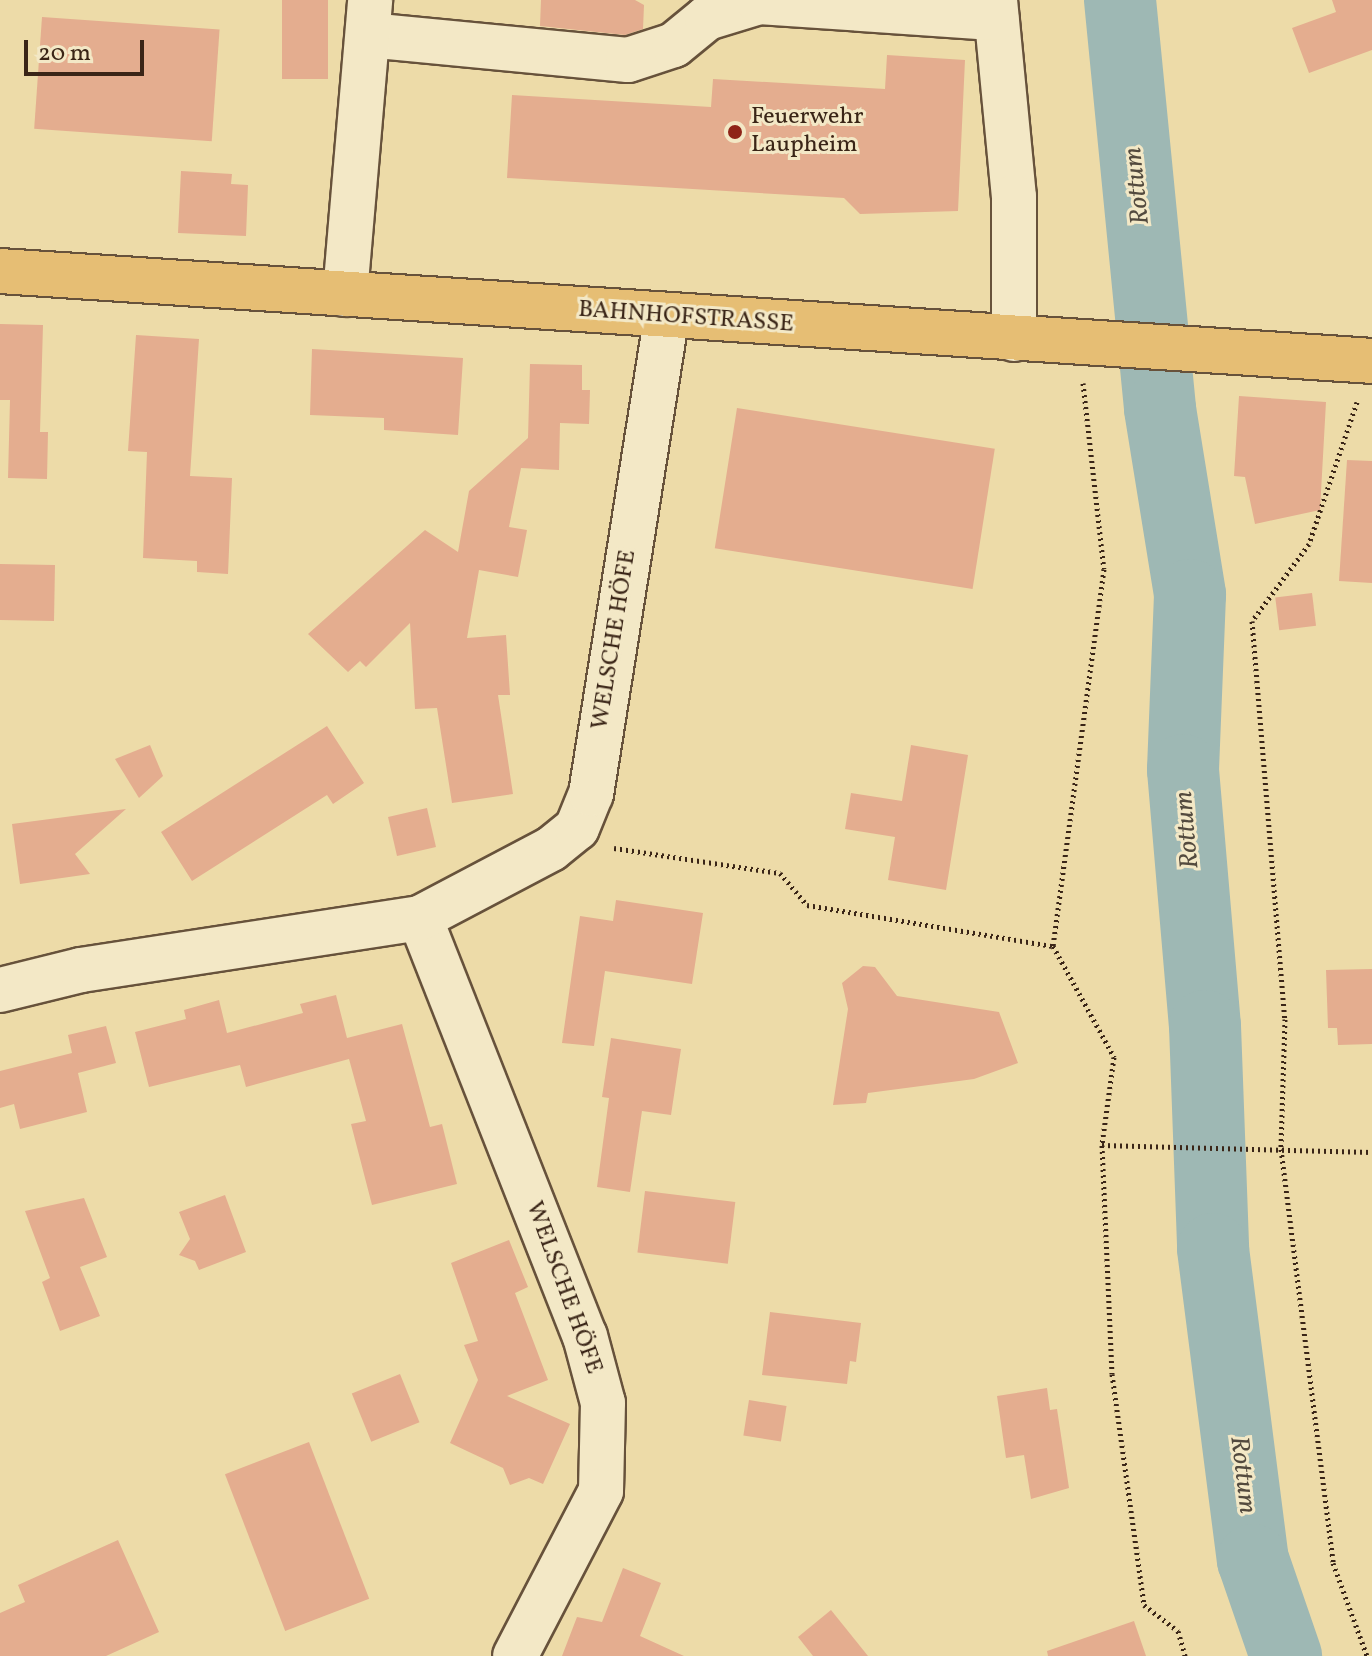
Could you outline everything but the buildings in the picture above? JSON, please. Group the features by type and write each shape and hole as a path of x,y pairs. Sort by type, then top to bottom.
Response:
{"main road":[{"name":"BAHNHOFSTRASSE","path":"0,271 666,319 1371,361"}],"street":[{"path":"345,294 369,17 628,60 674,45 707,18 759,2 995,9 1014,197 1014,339"},
{"name":"WELSCHE HÖFE","path":"577,828 591,794 666,319"},
{"path":"0,990 96,967 420,918 551,849 577,828"},
{"name":"WELSCHE HÖFE","path":"420,918 585,1336 603,1403 601,1491 515,1656"}],"path":[{"path":"1090,345 1087,450 1104,569 1053,946 1114,1057 1102,1145 1112,1374 1144,1605 1178,1631 1185,1656"},
{"path":"1367,1656 1333,1563 1281,1149 1285,1019 1252,621 1309,544 1371,361"},
{"path":"577,828 616,849 780,873 807,905 1053,946"},
{"path":"1102,1145 1372,1152"}],"waterway":[{"name":"Rottum","path":"1120,0 1160,409 1190,595 1183,770 1205,1026 1213,1249 1253,1560 1286,1656"}],"place":[{"name":"Feuerwehr Laupheim","path":"735,132"}]}
